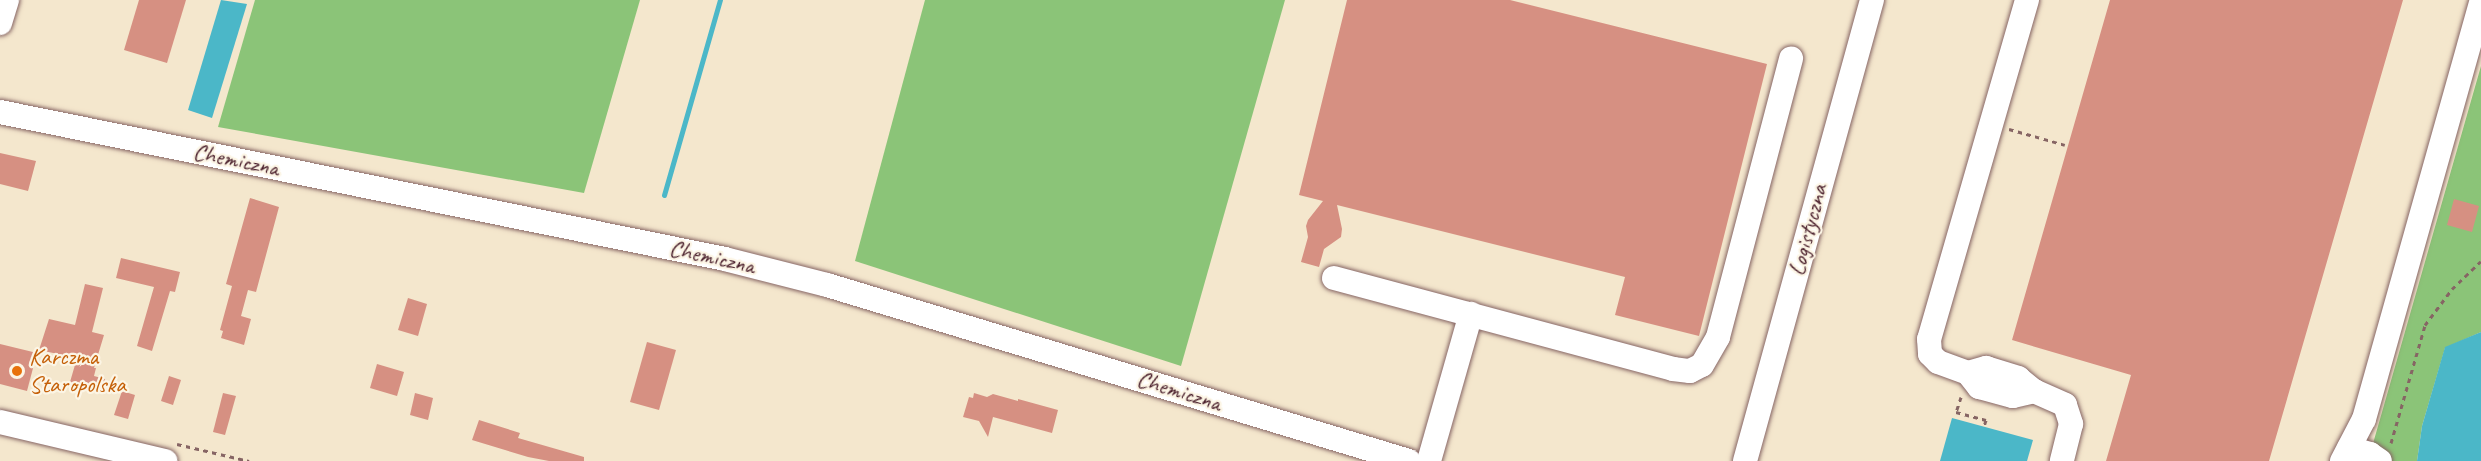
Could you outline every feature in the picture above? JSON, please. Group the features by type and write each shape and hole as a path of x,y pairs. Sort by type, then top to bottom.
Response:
{"street":[{"path":"0,23 7,0"},
{"name":"Logistyczna","path":"1745,461 1872,0"},
{"path":"2027,0 1929,339 1930,354 1938,362 1966,380 1986,368 2018,378 2034,391 2065,405 2071,424 2062,461"},
{"path":"2384,456 2346,454 2364,419 2481,2"},
{"path":"1334,278 1673,369 1690,371 1702,365 1718,337 1791,58"},
{"name":"Chemiczna","path":"1,111 725,259 827,285 1409,461"},
{"path":"1429,461 1471,314"},
{"path":"0,422 102,454 165,461"}],"path":[{"path":"2004,127 2065,145"},
{"path":"2384,456 2425,325 2452,289 2481,261"},
{"path":"1966,380 1956,412 1986,420 1984,426"}],"green space":[{"path":"255,0 640,0 584,193 218,127"},
{"path":"925,0 1285,0 1181,366 855,261"},
{"path":"2481,66 2481,332 2445,348 2422,426 2417,461 2368,461"}],"water":[{"path":"221,0 247,4 212,118 188,110"},
{"path":"2481,332 2481,461 2417,461 2422,426 2445,347"},
{"path":"1952,418 2033,440 2027,461 1940,461"}],"building":[{"path":"139,0 186,0 167,63 124,50"},
{"path":"1347,0 1510,0 1767,64 1699,336 1615,315 1625,277 1337,205 1342,229 1341,237 1324,249 1319,267 1301,262 1308,237 1306,226 1308,220 1323,201 1299,195"},
{"path":"2110,0 2403,0 2269,461 2106,461 2131,375 2012,340"},
{"path":"0,153 36,161 28,191 0,184"},
{"path":"250,198 279,207 256,292 248,290 241,316 251,319 244,345 221,338 223,331 220,330 232,286 226,284"},
{"path":"2454,199 2479,206 2472,232 2447,225"},
{"path":"121,258 180,272 175,292 170,291 152,351 137,346 154,287 116,278"},
{"path":"85,284 103,288 92,332 104,335 94,368 96,368 94,376 105,379 102,392 70,382 77,358 39,350 49,319 75,325"},
{"path":"408,298 427,304 418,336 398,330"},
{"path":"647,342 676,350 659,410 630,402"},
{"name":"Karczma Staropolska","path":"0,344 37,353 27,391 0,384"},
{"path":"377,364 404,372 397,396 370,388"},
{"path":"169,376 181,380 173,405 161,401"},
{"path":"122,391 135,395 128,419 114,415"},
{"path":"223,393 236,396 225,435 213,432"},
{"path":"415,393 433,398 428,420 410,415"},
{"path":"974,393 987,397 993,394 1018,401 1018,399 1058,410 1052,433 993,417 988,437 979,421 963,417 969,397 973,398"},
{"path":"479,420 520,433 518,438 584,457 584,461 549,461 472,440"}],"waterway":[{"path":"664,195 720,0"}],"place":[{"name":"Karczma Staropolska","path":"17,371"}]}
